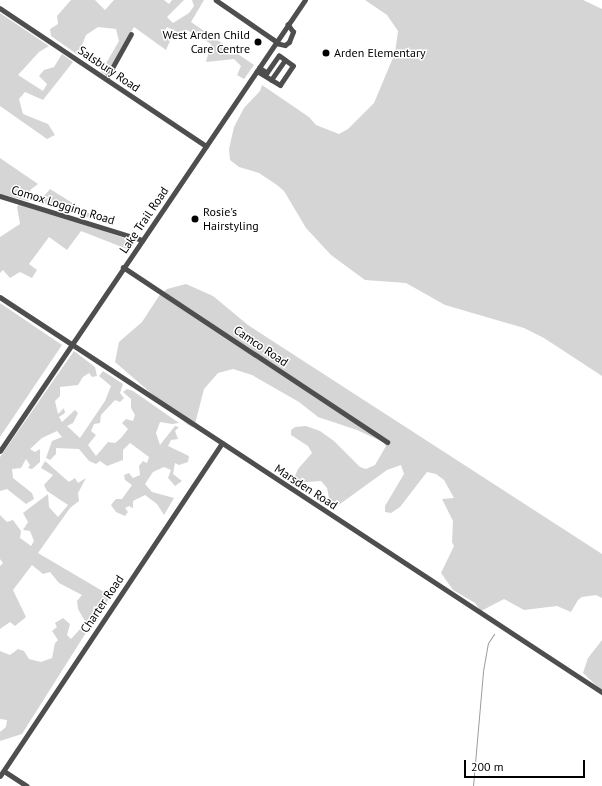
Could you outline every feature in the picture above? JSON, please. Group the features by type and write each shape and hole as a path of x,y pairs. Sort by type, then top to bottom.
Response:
{"street":[{"path":"216,0 276,42 285,45 289,42 293,32 288,24"},
{"name":"Lake Trail Road","path":"0,451 305,0"},
{"name":"Salsbury Road","path":"0,8 206,146"},
{"path":"106,79 131,34"},
{"path":"279,56 293,66 280,85 258,69 267,74 279,56"},
{"path":"272,80 285,60"},
{"name":"Comox Logging Road","path":"0,196 142,240"},
{"name":"Camco Road","path":"124,267 386,442"},
{"name":"Marsden Road","path":"0,297 602,692"},
{"name":"Charter Road","path":"0,776 222,443"},
{"path":"4,771 27,786"}],"shaded area":[{"path":"71,0 95,0 105,10 114,0 164,0 169,4 172,0 184,0 167,17 173,23 189,13 194,6 192,0 204,0 191,22 254,65 244,79 237,75 241,66 234,59 206,62 211,44 187,30 177,32 167,27 163,33 170,41 166,50 134,27 106,75 101,72 119,41 116,29 98,27 86,35 78,55 51,36 50,29 58,24 57,16"},
{"path":"365,0 583,0 602,9 602,376 544,338 524,328 445,305 406,283 365,280 331,255 306,228 284,191 259,173 239,167 230,160 229,149 234,127 244,108 260,91 262,85 309,117 316,125 339,134 348,129 374,103 395,53 398,31 387,15"},
{"path":"0,13 49,46 39,52 18,75 43,91 47,84 39,76 44,70 54,67 62,54 73,62 43,100 25,92 19,99 23,114 48,124 55,135 47,139 0,106"},
{"path":"0,158 38,184 30,190 34,197 28,201 0,194"},
{"path":"50,189 103,222 39,202"},
{"path":"20,203 133,241 127,249 81,231 67,250 49,237 29,264 37,270 32,278 20,272 10,278 3,270 0,273 0,237 20,224 17,207"},
{"path":"186,284 213,296 248,325 602,554 602,598 596,595 582,597 578,600 571,612 557,606 524,610 504,599 481,611 475,603 453,590 441,573 454,546 452,542 453,521 442,499 454,498 444,480 436,474 427,472 400,507 391,513 385,512 385,506 404,474 401,465 387,470 340,504 330,503 327,488 321,481 292,483 298,469 312,453 308,446 291,435 291,430 295,427 306,426 320,431 334,441 360,467 366,469 375,465 386,446 383,442 357,430 318,417 299,402 252,375 233,369 218,373 204,389 195,424 192,427 188,425 115,362 119,342 142,322 159,296 167,289"},
{"path":"0,303 62,345 0,437"},
{"path":"74,351 95,367 97,376 92,377 89,373 83,377 78,385 60,387 60,396 55,401 58,414 64,408 65,413 59,417 62,422 75,410 78,413 73,423 67,426 80,438 105,401 111,386 99,376 103,371 123,384 120,393 124,398 120,402 115,400 101,415 100,423 94,424 91,431 96,435 88,445 96,456 108,442 115,443 121,438 128,429 122,423 126,419 133,421 135,415 131,408 131,399 123,392 127,389 133,391 179,423 172,424 160,422 156,433 160,445 175,426 179,427 175,431 178,439 171,440 168,446 189,456 188,462 179,465 175,463 173,474 182,481 175,486 168,478 171,470 164,467 153,472 145,484 152,492 174,498 164,515 157,504 145,495 133,501 133,508 129,506 125,508 128,512 125,516 116,512 111,505 116,499 122,499 132,485 125,480 124,475 129,473 133,478 140,475 139,466 143,461 147,463 149,457 130,443 123,450 123,460 107,466 100,461 96,464 89,461 79,449 56,448 56,454 50,460 46,458 52,441 62,437 57,431 42,438 30,449 35,452 40,449 40,462 32,469 28,468 30,465 26,459 21,468 12,469 13,478 32,493 34,499 26,504 7,489 0,491 0,457"},
{"path":"45,461 69,482 75,478 78,483 86,478 78,493 79,501 70,508 38,553 111,596 92,625 85,621 78,609 77,601 82,595 59,583 50,572 43,574 32,565 13,590 26,617 15,626 10,622 0,629 0,566 3,563 0,559 0,515 7,522 13,520 21,531 20,538 31,546 34,541 30,531 23,530 28,522 23,513 48,494 49,507 58,517 68,505 47,491 44,485 53,475 41,468"},
{"path":"63,618 70,624 67,635 71,639 82,627 87,631 22,734 0,741 0,732 6,727 7,720 0,719 0,651 10,655 18,649 24,651 29,659 41,662 52,658 55,643 58,640 52,631 57,627 55,623"},
{"path":"602,640 602,691 583,673 588,658"}],"waterway":[{"path":"473,786 483,671 488,643 494,634"}],"place":[{"name":"West Arden Child Care Centre","path":"258,42"},
{"name":"Arden Elementary","path":"326,53"},
{"name":"Rosie's Hairstyling","path":"195,219"}]}
